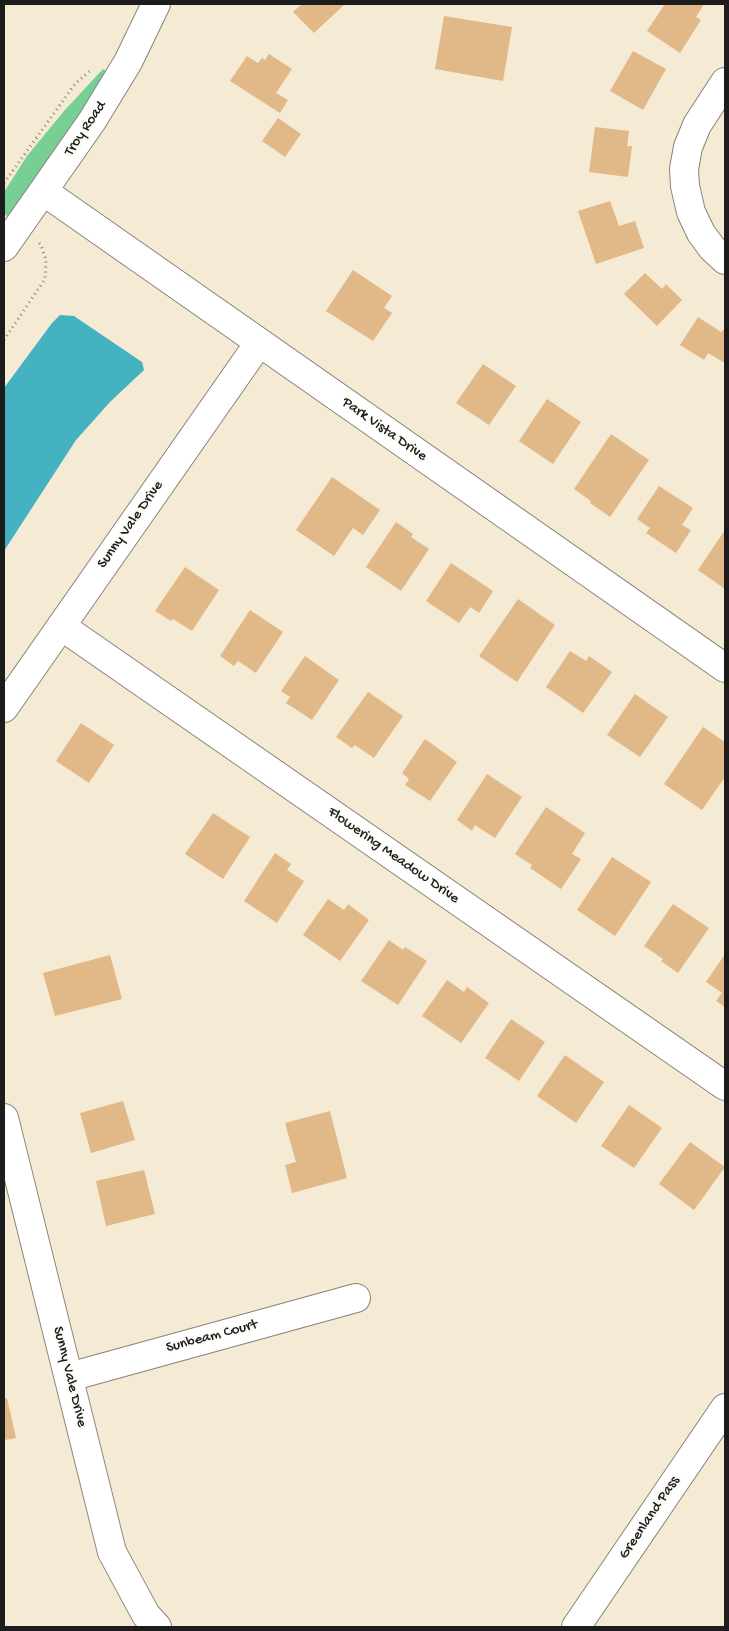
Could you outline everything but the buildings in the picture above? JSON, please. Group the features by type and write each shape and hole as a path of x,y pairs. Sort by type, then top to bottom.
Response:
{"street":[{"name":"Troy Road","path":"10,238 92,121 128,62 156,4"},
{"path":"725,82 697,125 688,147 684,169 685,186 691,212 701,233 712,248 725,260"},
{"name":"Park Vista Drive","path":"43,191 725,668"},
{"name":"Sunny Vale Drive","path":"4,708 259,343"},
{"name":"Flowering Meadow Drive","path":"60,626 725,1086"},
{"name":"Sunny Vale Drive","path":"4,1118 112,1552 146,1615 157,1627"},
{"name":"Sunbeam Court","path":"69,1377 356,1298"},
{"name":"Greenland Pass","path":"576,1627 725,1408"}],"path":[{"path":"4,183 75,84 93,68"},
{"path":"4,340 45,279 46,260 41,245 10,238"}],"green space":[{"path":"103,69 108,72 10,218 4,214 4,192 27,156 64,111"}],"water":[{"path":"60,315 74,316 142,362 144,370 110,402 76,440 4,551 4,388"}]}
